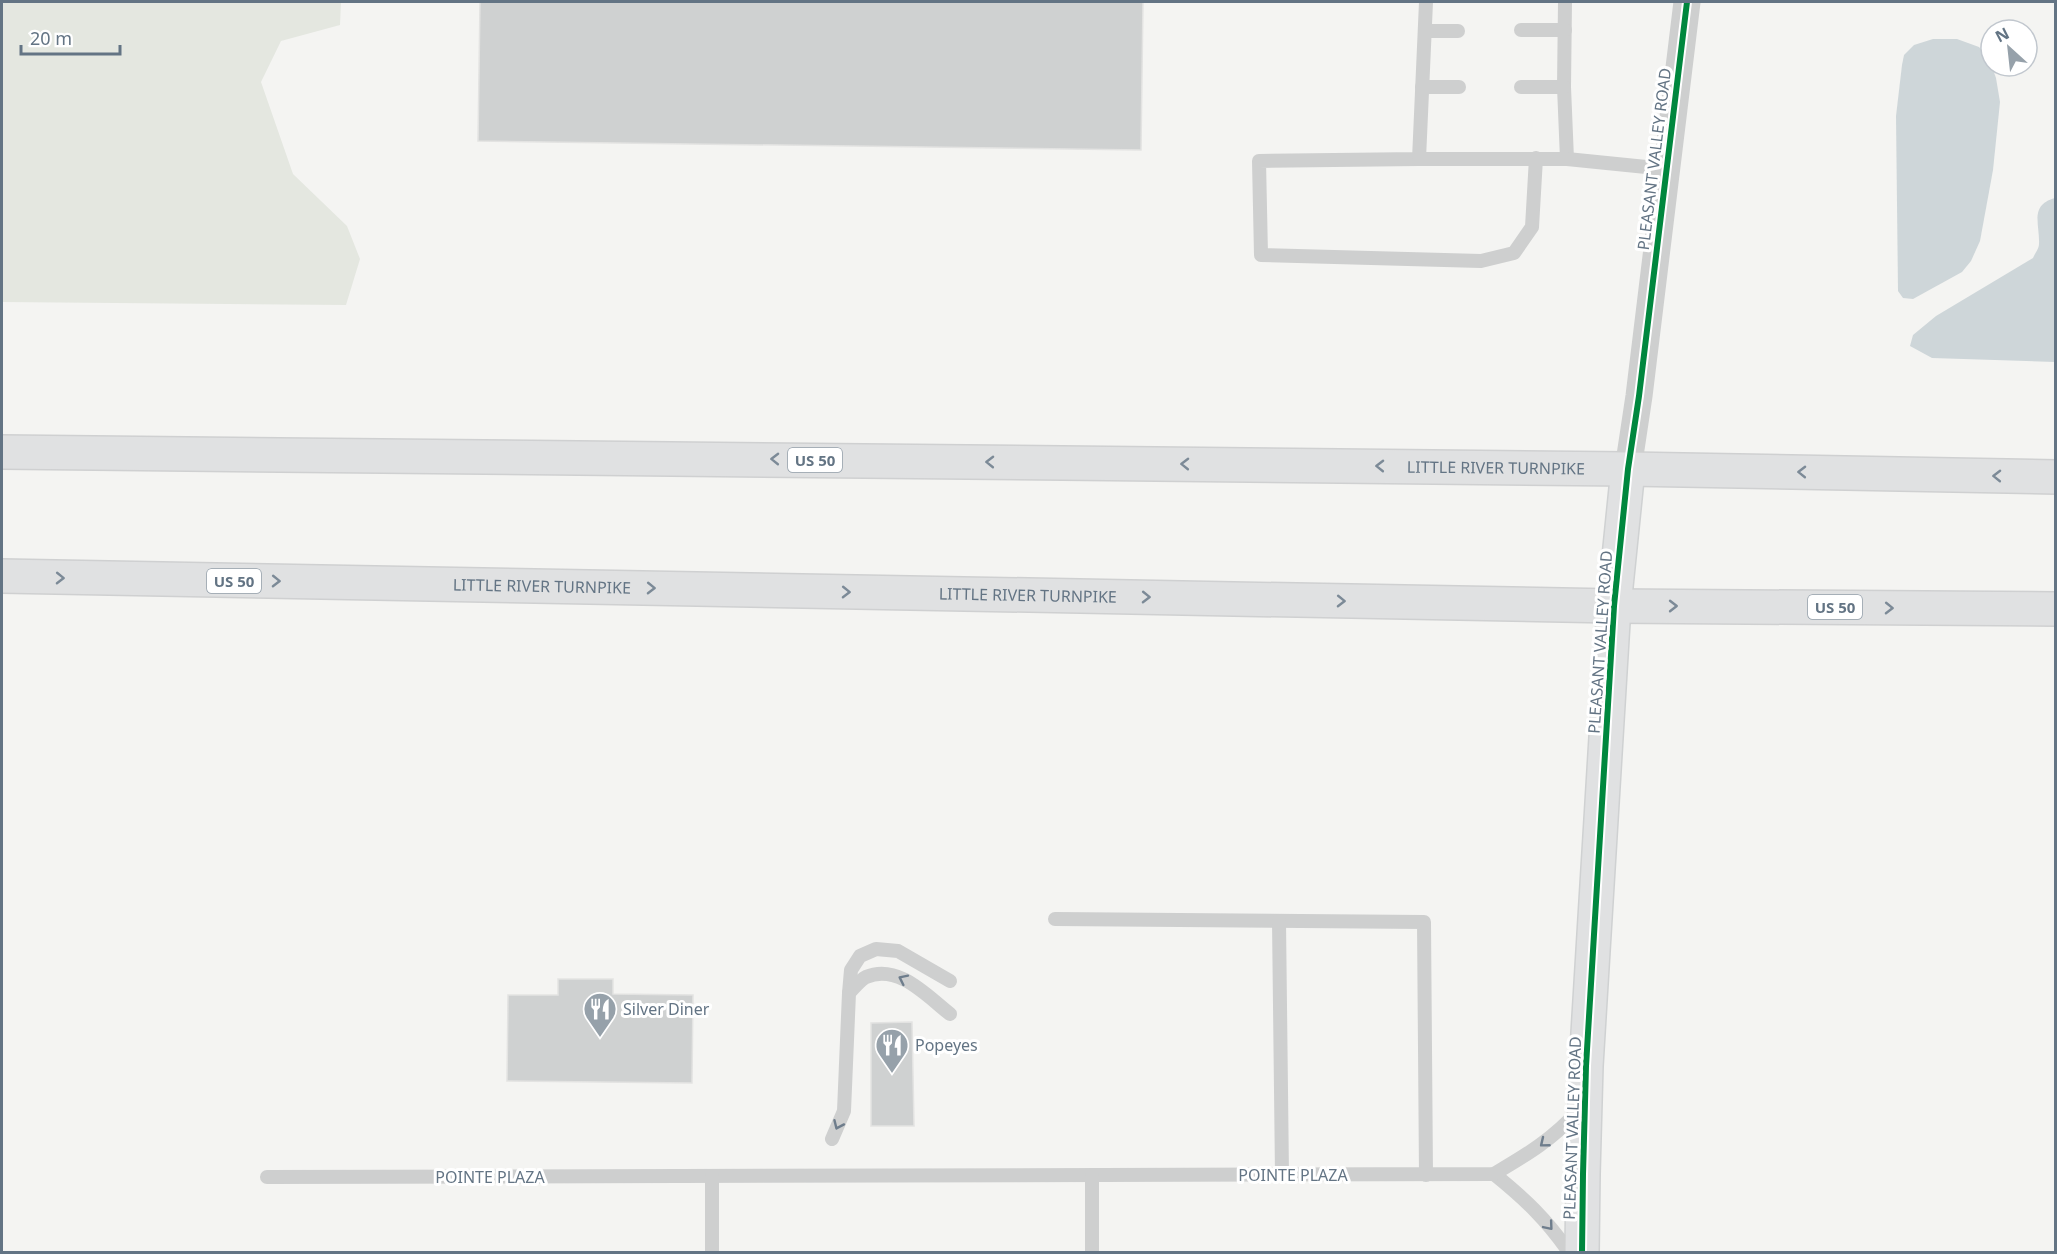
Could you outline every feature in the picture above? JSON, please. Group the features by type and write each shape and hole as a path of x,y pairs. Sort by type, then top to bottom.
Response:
{"main road":[{"name":"LITTLE RIVER TURNPIKE","path":"2,452 1628,469 2055,477"},
{"name":"PLEASANT VALLEY ROAD","path":"1582,1252 1582,1174 1587,1055 1614,606 1628,469"},
{"name":"LITTLE RIVER TURNPIKE","path":"2,576 1614,606 2055,609"}],"street":[{"name":"PLEASANT VALLEY ROAD","path":"1628,469 1640,396 1687,2"}],"lane":[{"path":"1419,159 1426,2"},
{"path":"1565,2 1564,87 1567,159"},
{"path":"1521,30 1565,30"},
{"path":"1425,32 1458,31"},
{"path":"1422,87 1459,87"},
{"path":"1521,87 1564,87"},
{"path":"1536,158 1532,227 1514,253 1481,261 1261,255 1258,161 1536,158 1666,169"},
{"path":"1055,919 1424,922 1426,1175"},
{"path":"1279,921 1282,1175"},
{"path":"832,1138 844,1111 851,970 860,956 876,949 898,951 950,981"},
{"path":"849,993 865,978 879,974 895,975 909,981 950,1014"},
{"path":"1569,1252 1553,1230 1528,1203 1494,1174 1536,1150 1561,1130 1586,1103"},
{"name":"POINTE PLAZA","path":"267,1178 1494,1174"},
{"path":"712,1176 712,1252"},
{"path":"1092,1176 1092,1252"}],"shaded area":[{"path":"2,2 341,2 340,25 281,41 261,82 293,174 347,226 360,259 346,305 2,302"},
{"path":"1933,39 1957,39 1979,47 1979,78 1996,78 2000,102 1993,170 1980,241 1971,261 1962,272 1913,299 1903,298 1898,291 1896,116 1904,55 1914,45"},
{"path":"2055,198 2055,362 1932,358 1910,346 1913,335 1936,316 2033,258 2039,246 2039,211 2042,205"}],"building":[{"path":"480,2 1143,2 1141,150 478,141"},
{"name":"Silver Diner","path":"558,979 613,979 613,994 693,995 692,1083 507,1081 508,995 558,995"},
{"name":"Popeyes","path":"912,1022 914,1126 871,1126 871,1023"}],"cycle path":[{"path":"1582,1252 1586,1066 1614,606 1628,469 1687,2"}],"place":[{"name":"Silver Diner","path":"600,1038"},
{"name":"Popeyes","path":"892,1074"}]}
